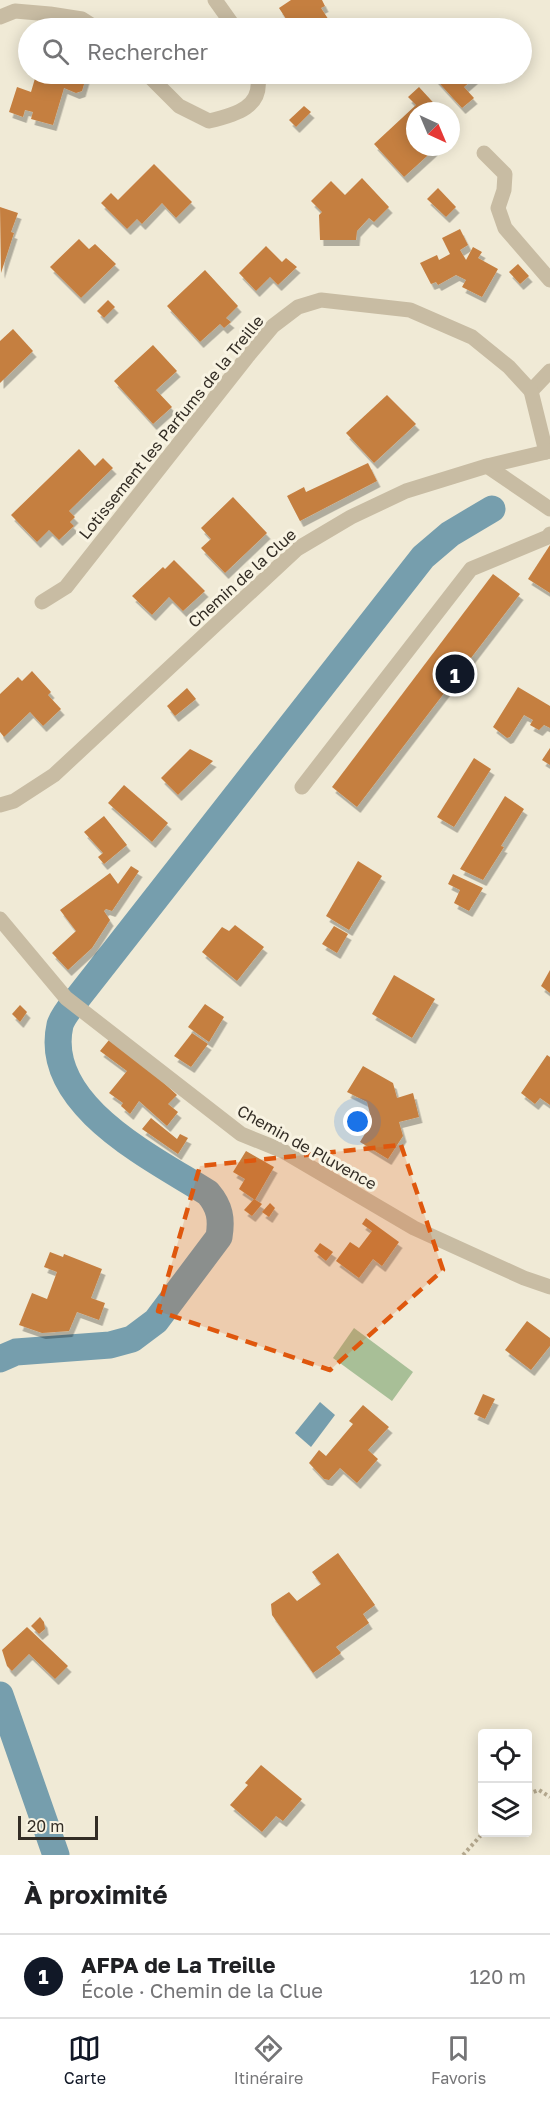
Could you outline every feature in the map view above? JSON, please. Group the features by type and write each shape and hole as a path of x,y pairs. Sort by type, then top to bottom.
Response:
{"street":[{"path":"215,0 228,18"},
{"path":"0,17 15,11 76,18"},
{"path":"157,84 179,106 209,121 232,115 251,104 260,84"},
{"path":"484,153 505,174 504,190 498,208 505,228 550,280"},
{"name":"Lotissement les Parfums de la Treille","path":"42,602 66,587 273,326 298,307 321,300 410,310 472,337 509,367 531,391 548,452"},
{"path":"531,391 550,371"},
{"name":"Chemin de la Clue","path":"0,805 14,801 54,775 297,549 351,517 406,491 487,466 548,452"},
{"path":"487,466 550,508"},
{"path":"302,787 471,569 548,537 550,534"},
{"name":"Chemin de Pluvence","path":"0,919 66,998 240,1134 283,1151 414,1228 524,1278 550,1287"}],"path":[{"path":"532,1793 539,1790 550,1797"},
{"path":"463,1855 480,1837"}],"highlighted area":[{"path":"401,1145 443,1270 330,1370 158,1311 200,1166"}],"green space":[{"path":"354,1328 413,1372 392,1401 333,1358"}],"water":[{"path":"320,1402 335,1415 311,1447 295,1433"}],"building":[{"path":"291,0 322,0 325,6 321,8 328,18 286,18 279,8"},
{"path":"33,84 84,84 82,91 76,93 64,88 53,125 31,119 33,112 25,110 23,117 9,112 17,87 31,92"},
{"path":"440,84 467,84 464,87 474,98 462,108 460,102 457,102"},
{"path":"419,87 433,102 413,102 408,97"},
{"path":"304,106 311,112 296,127 289,120"},
{"path":"406,114 406,156 427,156 404,177 374,144"},
{"path":"154,164 192,202 176,218 162,203 142,224 137,219 127,229 101,203 111,193 118,200"},
{"path":"362,178 389,207 374,222 369,218 357,231 356,240 320,240 319,215 322,212 311,201 331,181 345,195"},
{"path":"438,188 456,207 446,217 427,199"},
{"path":"0,207 18,213 1,273"},
{"path":"460,229 468,245 460,250 466,260 473,247 482,252 478,258 498,269 482,297 462,287 466,280 456,275 438,285 436,282 431,284 420,263 437,255 439,260 450,254 442,238"},
{"path":"79,239 89,249 95,244 116,264 81,298 50,267"},
{"path":"266,246 282,262 286,258 297,267 278,285 270,277 256,291 239,273"},
{"path":"518,264 529,276 520,284 509,272"},
{"path":"205,270 238,306 226,318 231,322 224,328 220,324 200,342 167,306"},
{"path":"108,300 115,307 104,318 97,311"},
{"path":"13,329 33,351 0,383 0,341"},
{"path":"153,345 177,371 156,390 172,407 153,424 114,381"},
{"path":"387,395 416,424 374,463 346,433"},
{"path":"79,449 95,466 103,458 113,468 69,511 75,517 70,522 74,526 59,540 49,530 37,542 11,515"},
{"path":"368,463 377,481 300,521 287,496 304,487 306,492"},
{"path":"233,497 267,533 225,573 201,548 211,539 201,528"},
{"path":"550,545 550,593 528,579"},
{"path":"174,560 205,591 183,611 169,597 152,615 132,596 163,567 165,569"},
{"path":"493,574 520,594 357,807 332,787"},
{"path":"32,671 51,692 48,695 61,709 43,726 30,712 4,737 0,732 0,694 18,677 22,681"},
{"path":"518,687 550,706 550,728 544,725 539,730 530,725 533,720 524,715 510,737 507,738 493,727"},
{"path":"187,688 196,699 175,716 167,706"},
{"path":"550,748 550,765 542,760"},
{"path":"190,749 213,761 178,795 161,778"},
{"path":"474,758 491,769 454,827 437,817"},
{"path":"124,785 168,823 152,842 108,803"},
{"path":"505,796 524,809 483,880 460,869"},
{"path":"104,816 127,845 104,864 98,857 103,853 84,832"},
{"path":"358,861 382,876 349,930 326,916"},
{"path":"131,866 139,871 112,911 106,909 104,911 110,920 92,948 68,970 52,953 76,931 60,910 110,873 118,884"},
{"path":"453,874 483,888 469,911 454,903 460,890 448,884"},
{"path":"235,925 264,947 237,981 202,952 222,927 229,931"},
{"path":"334,926 348,934 337,953 322,944"},
{"path":"550,970 550,993 541,986"},
{"path":"394,975 435,999 412,1038 372,1014"},
{"path":"205,1004 224,1017 209,1042 188,1027"},
{"path":"20,1005 27,1012 20,1022 12,1014"},
{"path":"192,1033 208,1044 191,1067 174,1056"},
{"path":"109,1040 140,1061 177,1095 168,1104 178,1112 167,1126 139,1101 130,1114 121,1106 123,1103 109,1093 127,1071 100,1051"},
{"path":"547,1055 550,1057 550,1105 540,1098 535,1104 521,1093"},
{"path":"363,1066 393,1083 397,1098 413,1093 419,1117 399,1122 403,1136 388,1159 360,1142 372,1122 367,1102 347,1092"},
{"path":"151,1118 177,1139 180,1134 188,1138 178,1154 142,1129"},
{"path":"246,1151 274,1167 255,1200 239,1189 245,1179 233,1172"},
{"path":"254,1199 262,1204 252,1216 244,1210"},
{"path":"270,1203 275,1208 269,1217 262,1212"},
{"path":"366,1218 399,1242 382,1266 373,1259 359,1278 336,1261 350,1242 359,1248 372,1231 362,1224"},
{"path":"320,1243 333,1252 326,1261 314,1251"},
{"path":"50,1252 63,1257 64,1254 102,1269 91,1298 105,1303 99,1320 77,1312 69,1331 42,1333 19,1325 32,1293 47,1299 57,1272 44,1267"},
{"path":"527,1321 550,1338 550,1346 531,1370 505,1350"},
{"path":"483,1394 495,1399 485,1419 474,1414"},
{"path":"363,1405 389,1427 368,1450 378,1459 357,1483 340,1468 329,1480 324,1479 309,1463 319,1450 326,1456 353,1424 349,1421"},
{"path":"338,1553 375,1605 363,1614 369,1623 336,1647 341,1653 313,1673 272,1615 271,1604 289,1592 297,1601 321,1584 312,1572"},
{"path":"40,1617 45,1629 39,1634 31,1626"},
{"path":"27,1627 68,1666 55,1679 29,1654 12,1671 7,1666 2,1650"},
{"path":"261,1765 302,1799 283,1821 276,1816 262,1832 230,1805 248,1785 245,1783"}],"waterway":[{"path":"0,1359 16,1352 110,1345 132,1339 156,1321 219,1237 219,1213 208,1193 132,1146 84,1104 68,1080 59,1054 60,1025 72,1005 423,557 450,534 492,509"},
{"path":"0,1695 56,1855"}],"place":[{"name":"AFPA de La Treille","path":"455,674"}]}
